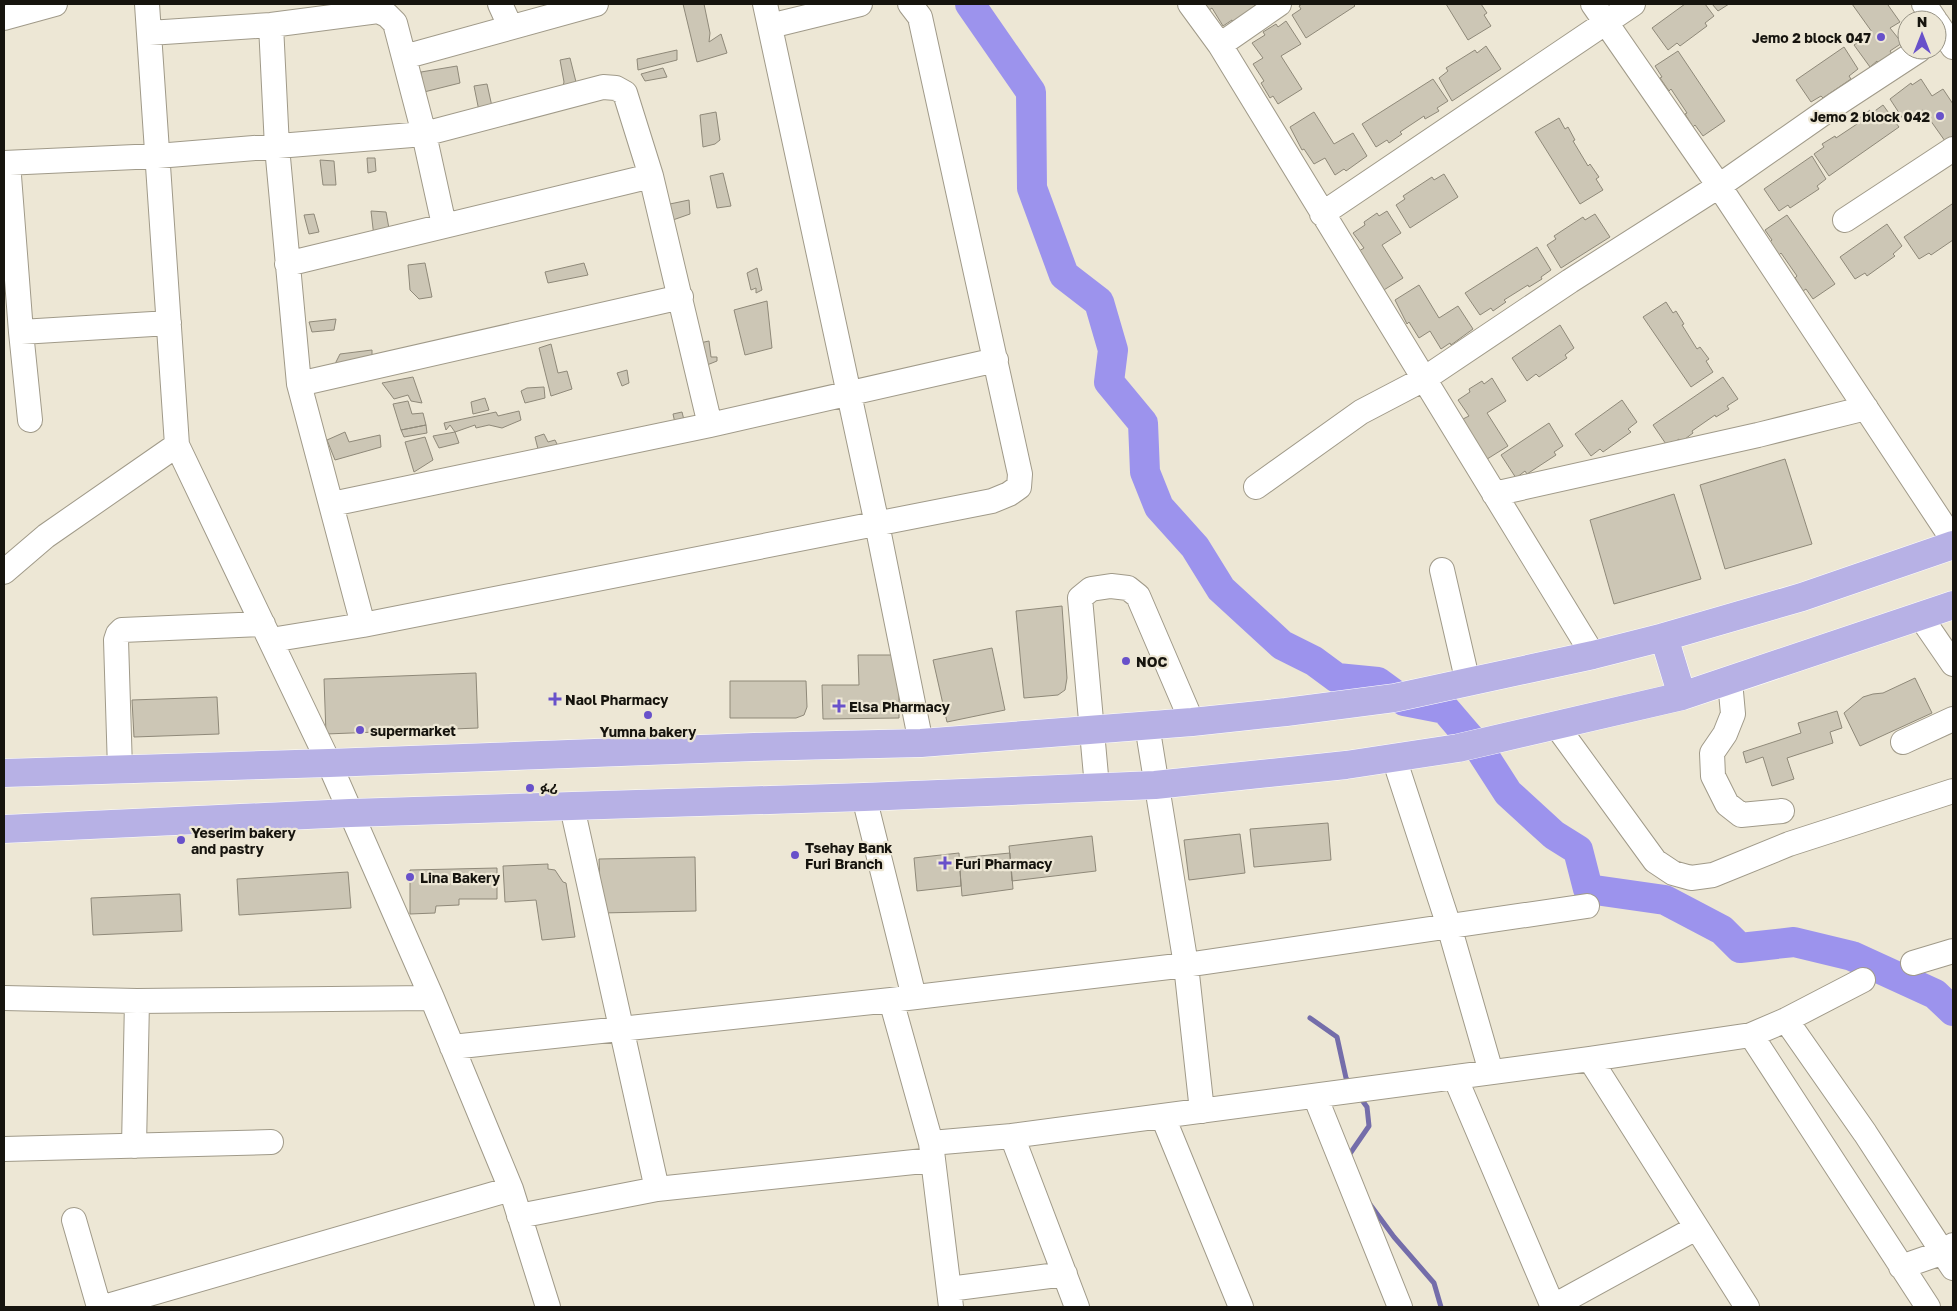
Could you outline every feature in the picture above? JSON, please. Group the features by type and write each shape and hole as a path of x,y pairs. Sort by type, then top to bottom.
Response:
{"main road":[{"path":"4,773 329,763 754,746 921,743 1192,722 1286,712 1394,698 1594,656 1802,597 1953,545"},
{"path":"4,829 350,813 1156,786 1394,758 1458,748 1682,696 1953,605"},
{"path":"1664,637 1682,696"}],"street":[{"path":"4,18 55,4"},
{"path":"147,4 177,445 329,763 432,998 511,1189 548,1307"},
{"path":"500,4 510,26"},
{"path":"404,57 510,26 596,4"},
{"path":"860,4 767,15 877,524 921,743"},
{"path":"120,769 116,640 122,630 267,632 364,625 992,501 1009,494 1019,487 1020,474 996,360 920,17 910,4"},
{"path":"1190,4 1220,45 1594,656"},
{"path":"1220,45 1279,4"},
{"path":"1322,214 1600,13 1633,4"},
{"path":"149,33 271,25 378,11 387,15 395,23 424,134 444,225"},
{"path":"1600,13 1720,186 1953,540"},
{"path":"271,25 277,147 299,384 364,625"},
{"path":"1256,487 1361,412 1424,379 1570,280 1720,186 1835,105 1905,60"},
{"path":"30,420 21,332 11,291 6,163 157,156 424,134 603,87 616,88 625,93 652,176 710,424"},
{"path":"1846,220 1953,150"},
{"path":"287,264 652,176"},
{"path":"299,384 681,297"},
{"path":"21,332 169,323"},
{"path":"332,504 710,424 996,360"},
{"path":"1494,494 1748,437 1866,408"},
{"path":"4,572 46,536 177,445"},
{"path":"1442,570 1468,683"},
{"path":"1097,787 1080,598 1091,589 1111,586 1128,588 1138,596 1192,722"},
{"path":"1920,616 1953,664"},
{"path":"1730,681 1733,714 1725,734 1712,753 1713,776 1727,804 1741,814 1782,811"},
{"path":"1903,742 1953,719"},
{"path":"1147,725 1186,965 1202,1111"},
{"path":"1556,725 1655,861 1673,873 1691,878 1713,875 1789,844 1953,791"},
{"path":"1394,758 1449,926 1491,1072"},
{"path":"864,797 932,1152 945,1302 1065,1274"},
{"path":"572,807 657,1189"},
{"path":"452,1047 903,999 1186,965 1587,906"},
{"path":"1913,963 1953,951"},
{"path":"519,1216 657,1189 932,1152 1012,1136 1590,1059 1751,1034 1786,1020 1864,980"},
{"path":"4,998 137,1001 432,998"},
{"path":"134,1146 137,1001"},
{"path":"1786,1020 1950,1255 1901,1267"},
{"path":"1751,1034 1928,1307"},
{"path":"1590,1059 1747,1307"},
{"path":"1456,1077 1553,1307 1696,1228"},
{"path":"1315,1096 1400,1307"},
{"path":"1163,1116 1241,1307"},
{"path":"1012,1136 1077,1307"},
{"path":"4,1149 271,1142"},
{"path":"104,1307 511,1189"},
{"path":"74,1220 98,1307"}],"building":[{"path":"683,4 704,4 710,33 709,42 721,34 727,53 697,62"},
{"path":"1194,4 1253,4 1255,6 1233,22 1232,20 1223,26 1212,8 1202,15"},
{"path":"1302,4 1353,4 1355,6 1306,38 1292,15 1301,9 1299,6"},
{"path":"1446,4 1481,4 1487,13 1484,15 1491,26 1468,40"},
{"path":"1685,4 1705,4 1714,16 1705,23 1707,26 1680,46 1677,43 1668,50 1652,28"},
{"path":"1712,4 1729,4 1718,11"},
{"name":"Jemo 2 block 047","path":"1852,4 1890,4 1888,5 1897,18 1897,24 1890,28 1897,37 1897,46 1890,51 1892,54 1879,64 1877,61 1870,67 1854,45 1872,32"},
{"path":"1286,21 1301,44 1281,56 1302,89 1278,104 1273,96 1270,98 1261,83 1264,81 1253,64 1263,58 1252,43 1265,35 1263,32 1276,24 1278,27"},
{"path":"1486,46 1501,69 1452,101 1439,78 1448,71 1446,68 1475,50 1477,53"},
{"path":"1844,47 1858,69 1849,76 1851,79 1823,98 1821,96 1811,102 1796,80"},
{"path":"677,50 677,60 638,70 637,59"},
{"path":"1678,51 1725,121 1703,136 1695,125 1693,127 1685,114 1687,113 1671,89 1669,91 1660,78 1662,77 1655,66"},
{"path":"570,58 578,90 562,90 564,82 560,60"},
{"path":"457,66 460,83 424,92 421,72"},
{"path":"663,68 667,77 645,81 641,74"},
{"path":"1433,79 1448,101 1437,108 1439,111 1425,119 1424,116 1400,132 1402,134 1389,143 1387,140 1376,147 1362,124"},
{"name":"Jemo 2 block 042","path":"1921,79 1932,96 1943,89 1953,104 1953,136 1945,141 1923,110 1905,122 1890,99 1911,83 1912,85"},
{"path":"487,84 493,111 480,116 474,86"},
{"path":"1883,105 1899,127 1829,176 1814,154 1824,147 1822,144 1835,136 1836,138 1860,122 1858,119 1870,110 1872,113"},
{"path":"716,112 720,140 715,144 703,147 700,115"},
{"path":"1314,112 1334,144 1353,133 1367,156 1346,171 1344,169 1335,175 1325,158 1314,164 1304,149 1302,150 1290,127"},
{"path":"1559,118 1565,129 1568,127 1575,140 1573,141 1588,166 1590,164 1599,177 1596,179 1603,190 1580,204 1535,132"},
{"path":"1812,156 1826,179 1817,186 1819,189 1790,208 1788,205 1779,211 1764,189"},
{"path":"367,158 375,158 376,171 368,173"},
{"path":"320,160 334,161 336,185 323,185"},
{"path":"723,173 731,206 717,208 710,176"},
{"path":"1444,174 1458,197 1410,228 1396,205 1405,199 1403,196 1432,177 1434,180"},
{"path":"689,200 690,214 670,221 665,205"},
{"path":"1952,204 1953,240 1931,255 1929,253 1919,259 1904,237"},
{"path":"371,211 386,212 390,234 374,237"},
{"path":"1387,211 1401,233 1382,245 1403,278 1379,293 1354,254 1364,248 1353,233 1365,225 1364,222 1377,213 1379,216"},
{"path":"314,214 319,232 309,234 304,215"},
{"path":"1595,214 1610,237 1561,268 1547,245 1556,239 1554,236 1583,217 1585,220"},
{"path":"1787,215 1835,284 1813,299 1806,289 1803,291 1795,278 1797,276 1781,253 1779,255 1770,242 1772,240 1765,230"},
{"path":"1887,224 1902,246 1893,254 1895,256 1867,276 1865,273 1855,279 1840,257"},
{"path":"1537,247 1551,270 1541,277 1542,279 1529,287 1528,285 1504,300 1506,302 1493,311 1491,308 1480,315 1465,293"},
{"path":"425,263 432,297 419,299 410,290 408,265"},
{"path":"584,263 588,275 548,283 545,272"},
{"path":"757,268 762,290 756,293 756,288 751,290 747,273"},
{"path":"1419,285 1439,318 1458,306 1473,329 1451,345 1450,343 1441,349 1430,331 1419,338 1409,322 1407,324 1395,300"},
{"path":"767,301 772,348 745,355 734,310"},
{"path":"1666,302 1673,313 1676,311 1684,324 1682,325 1697,349 1700,347 1709,359 1706,361 1713,372 1691,387 1643,317"},
{"path":"336,319 334,330 312,332 309,322"},
{"path":"1560,325 1574,348 1565,355 1567,358 1539,377 1536,374 1527,381 1512,358"},
{"path":"709,341 711,357 717,357 717,361 702,367 695,344"},
{"path":"551,344 558,373 567,371 572,389 551,396 539,348"},
{"path":"372,350 372,361 333,368 340,354"},
{"path":"627,370 629,383 622,386 617,373"},
{"path":"413,377 422,403 411,401 408,395 394,399 382,383"},
{"path":"1723,377 1738,399 1727,406 1729,409 1716,417 1715,415 1692,431 1693,433 1681,442 1679,439 1668,447 1653,425"},
{"path":"1492,378 1506,401 1487,413 1508,446 1484,461 1459,421 1469,416 1458,400 1470,392 1469,389 1482,381 1484,384"},
{"path":"544,387 545,398 525,403 521,391 527,388"},
{"path":"485,398 489,410 473,414 471,402"},
{"path":"1622,400 1637,422 1628,429 1631,432 1603,452 1600,449 1591,456 1575,434"},
{"path":"408,401 412,414 423,413 426,425 401,430 393,404"},
{"path":"519,411 521,420 502,428 489,425 476,428 475,425 455,432 450,425 446,430 444,423 496,412 498,416"},
{"path":"682,412 684,420 675,423 673,414"},
{"path":"1549,423 1563,446 1554,452 1556,455 1527,474 1525,471 1516,478 1501,455"},
{"path":"426,425 427,433 404,437 401,430"},
{"path":"345,432 349,442 380,435 381,447 335,460 327,440"},
{"path":"455,432 459,443 439,448 433,436"},
{"path":"544,434 548,442 555,440 559,448 539,453 535,437"},
{"path":"425,437 433,460 414,472 405,442"},
{"path":"1785,459 1812,544 1725,569 1700,485"},
{"path":"1674,494 1701,579 1614,604 1590,520"},
{"path":"1062,606 1067,678 1065,690 1058,695 1024,698 1016,611"},
{"path":"992,648 1005,710 947,722 933,660"},
{"path":"858,655 899,655 899,718 823,719 822,685 859,685"},
{"path":"476,673 478,728 326,734 324,679"},
{"path":"1915,678 1932,713 1860,746 1844,713 1863,697 1883,693"},
{"path":"730,681 806,681 807,707 804,715 796,718 730,718"},
{"path":"217,697 219,734 134,737 132,700"},
{"path":"1837,711 1842,728 1830,732 1833,743 1787,758 1794,779 1772,786 1763,757 1746,763 1743,752 1801,733 1798,723"},
{"path":"1328,823 1331,860 1254,867 1250,829"},
{"path":"1240,834 1245,873 1189,880 1184,840"},
{"path":"1092,836 1096,871 1012,881 1009,846"},
{"path":"959,853 961,886 917,891 914,858"},
{"path":"1010,853 1013,889 962,896 959,858"},
{"path":"695,857 696,911 601,913 599,859"},
{"path":"548,864 548,869 555,870 563,882 566,883 575,937 542,940 536,900 505,902 503,866"},
{"path":"497,868 497,899 459,899 459,905 436,906 435,913 410,914 410,870"},
{"path":"348,872 351,908 239,915 237,879"},
{"path":"180,894 182,931 93,935 91,898"}],"waterway":[{"path":"970,4 1031,92 1032,188 1064,275 1099,302 1113,350 1109,382 1143,423 1145,472 1159,507 1195,547 1221,589 1282,645 1314,661 1337,678 1378,682 1404,701 1445,709 1481,751 1508,793 1554,835 1578,850 1588,889 1665,900 1722,930 1740,948 1794,942 1852,956 1935,994 1953,1011"},
{"path":"1310,1018 1337,1037 1346,1078 1350,1084"},
{"path":"1347,1158 1369,1126 1367,1107 1359,1096"},
{"path":"1369,1203 1394,1237 1434,1283 1441,1307"}],"place":[{"name":"Jemo 2 block 047","path":"1881,37"},
{"name":"Jemo 2 block 042","path":"1940,116"},
{"name":"NOC","path":"1126,661"},
{"name":"Naol Pharmacy","path":"555,699"},
{"name":"Elsa Pharmacy","path":"839,706"},
{"name":"Yumna bakery","path":"648,715"},
{"name":"supermarket","path":"360,730"},
{"name":"ፉሪ","path":"530,788"},
{"name":"Yeserim bakery and pastry","path":"181,840"},
{"name":"Tsehay Bank Furi Branch","path":"795,855"},
{"name":"Furi Pharmacy","path":"945,863"},
{"name":"Lina Bakery","path":"410,877"}]}
